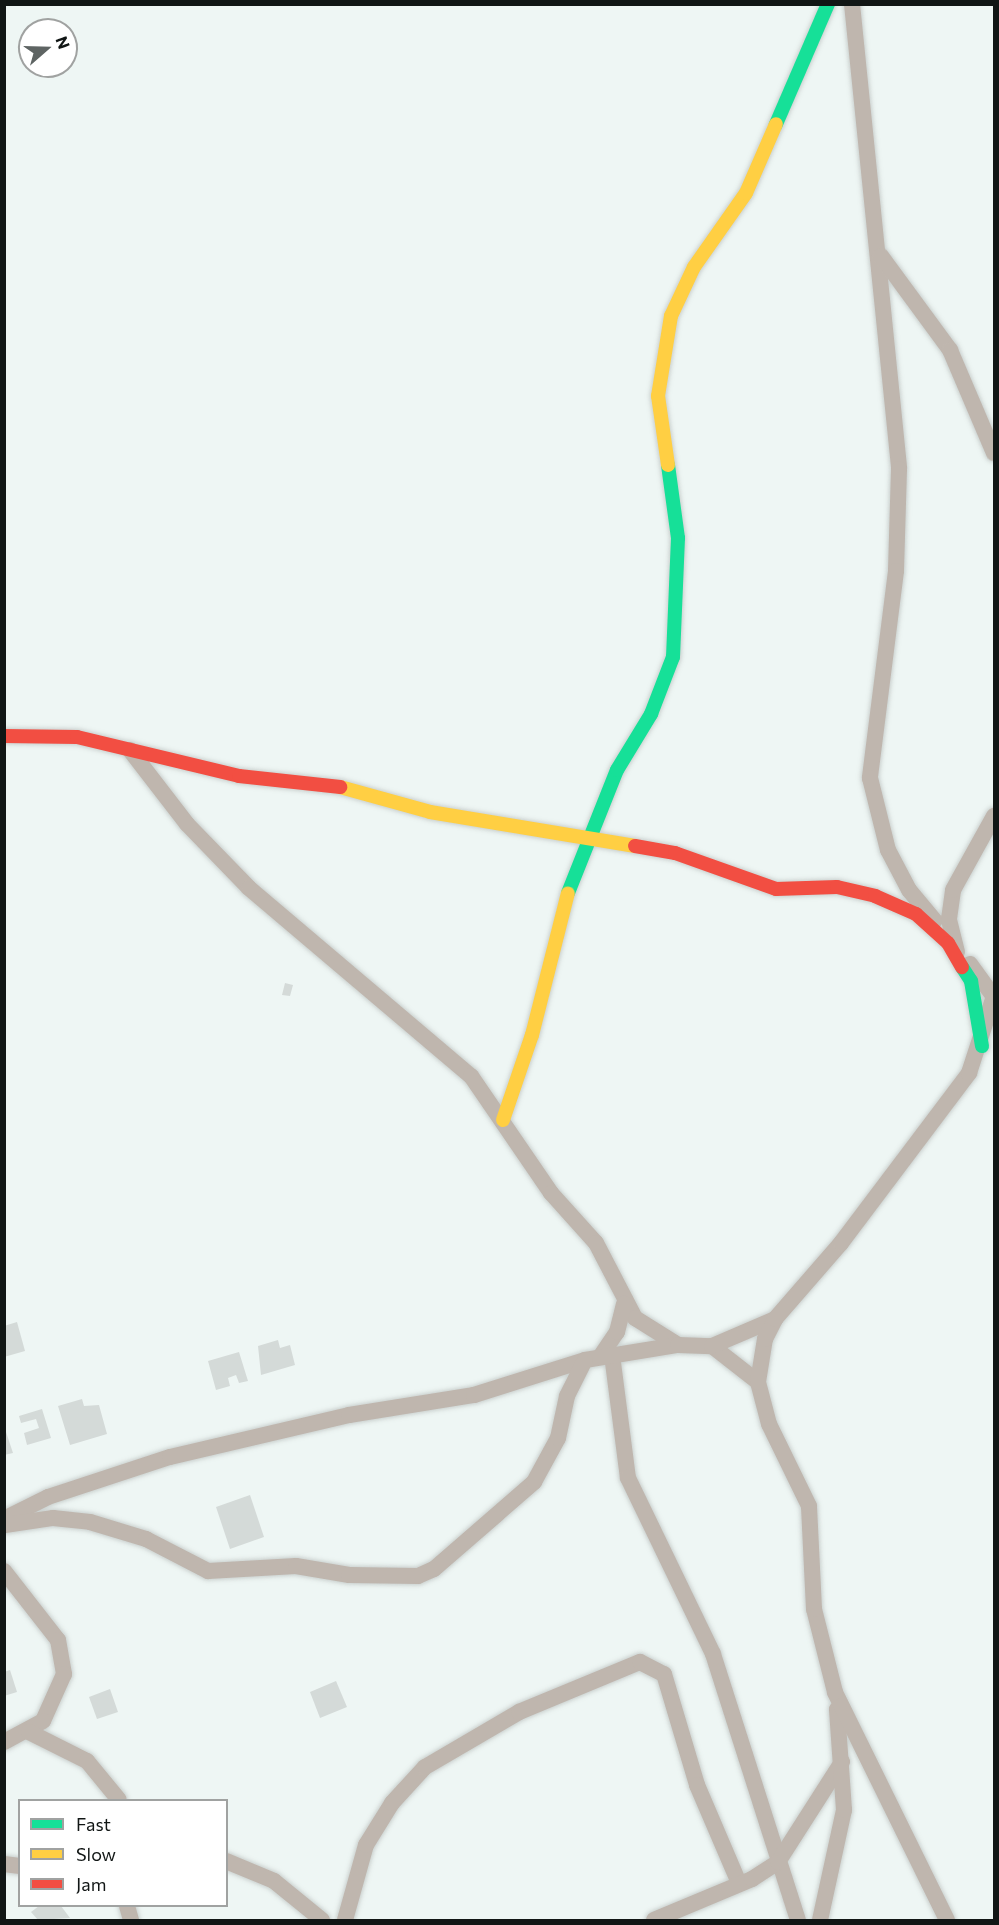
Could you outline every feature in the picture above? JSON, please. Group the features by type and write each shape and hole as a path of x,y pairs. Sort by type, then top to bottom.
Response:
{"street":[{"path":"503,1120 532,1035 563,901 586,837 616,770 651,714 673,657 678,538 658,396 671,316 694,267 746,193 828,4"},
{"path":"820,1920 842,1834 842,1762 835,1692 814,1609 809,1506 769,1424 758,1382 765,1339 775,1319 866,1212 969,1073 982,1046 994,997 898,870 872,797 870,751 894,581 899,489 897,418 876,244 852,4"},
{"path":"876,244 893,278 950,350 994,453"},
{"path":"4,736 59,735 239,776 327,783 440,814 675,853 776,889 837,887 875,896 916,914 961,961"},
{"path":"130,750 187,824 249,888 453,1057 503,1120 551,1193 596,1243 624,1304 648,1329 678,1345"},
{"path":"982,1046 977,1002 953,942 952,890 993,823"},
{"path":"4,1525 53,1518 90,1522 146,1539 208,1571 296,1566 349,1575 418,1576 434,1569 534,1482 555,1446 567,1396 617,1332 624,1304"},
{"path":"4,1519 58,1494 170,1457 349,1415 474,1395 599,1357 678,1345 712,1346 775,1319"},
{"path":"712,1346 758,1382"},
{"path":"599,1357 628,1478 713,1653 798,1920"},
{"path":"4,1571 49,1625 63,1657 61,1692 29,1732 4,1742"},
{"path":"345,1920 366,1845 392,1803 425,1767 519,1712 640,1662 664,1674 697,1785 739,1883"},
{"path":"835,1692 947,1920"},
{"path":"29,1732 87,1761 118,1799"},
{"path":"654,1920 739,1883 778,1862 842,1762"},
{"path":"228,1862 274,1881 322,1920"}],"building":[{"path":"285,983 293,985 290,996 282,995"},
{"path":"17,1322 25,1351 4,1357 4,1326"},
{"path":"278,1340 280,1348 290,1345 295,1365 261,1375 258,1346"},
{"path":"239,1352 248,1381 239,1383 236,1375 228,1378 230,1386 216,1390 208,1361"},
{"path":"82,1399 84,1406 99,1405 107,1434 70,1445 58,1406"},
{"path":"42,1409 51,1438 27,1445 24,1433 39,1428 36,1419 21,1423 19,1416"},
{"path":"4,1426 13,1453 4,1455"},
{"path":"250,1495 264,1537 230,1549 216,1507"},
{"path":"10,1670 17,1692 4,1696 4,1672"},
{"path":"336,1681 347,1707 320,1718 310,1692"},
{"path":"110,1689 118,1712 97,1719 89,1697"},
{"path":"38,1907 62,1907 70,1918 38,1920 31,1912"}],"traffic: fast":[{"path":"776,124 828,4"},
{"path":"568,893 617,770 651,714 673,657 678,538 668,465"},
{"path":"962,967 971,981 982,1046"}],"traffic: slow":[{"path":"668,465 658,396 671,316 694,267 746,193 776,124"},
{"path":"340,787 430,812 635,846"},
{"path":"503,1120 532,1035 568,893"}],"traffic: jam":[{"path":"4,736 77,737 239,776 340,787"},
{"path":"635,846 675,853 776,889 837,887 875,896 916,914 948,943 962,967"}]}
